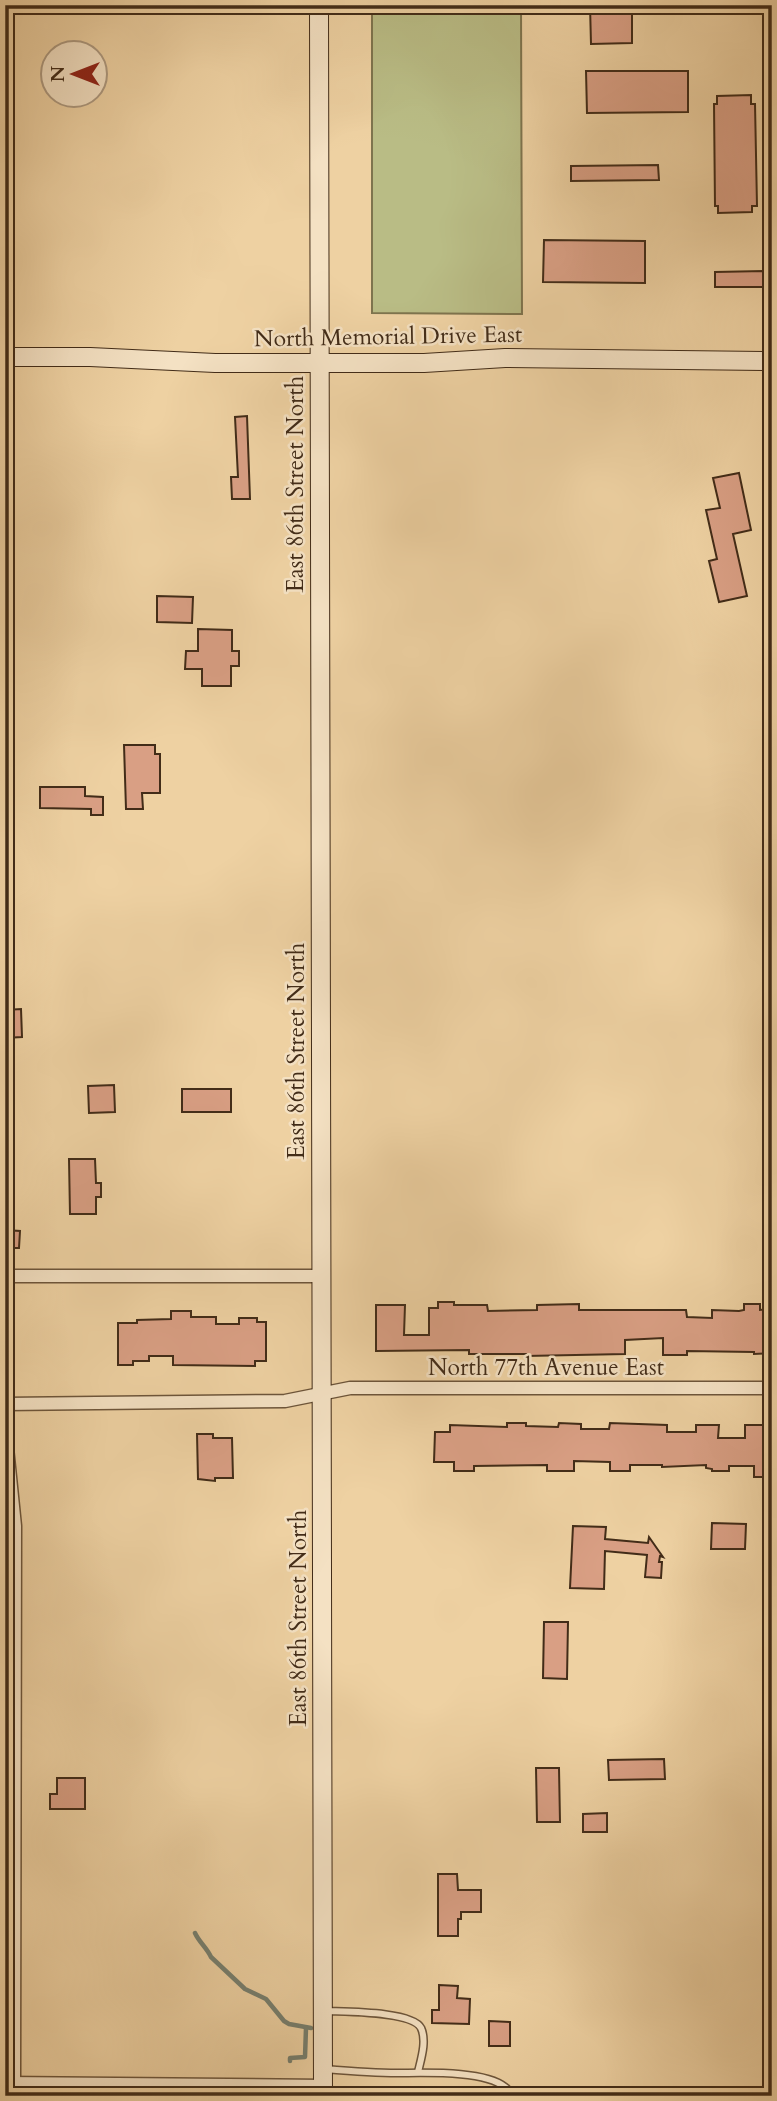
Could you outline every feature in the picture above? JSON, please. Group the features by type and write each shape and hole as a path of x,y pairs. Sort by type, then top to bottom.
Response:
{"street":[{"name":"East 86th Street North","path":"318,5 323,2084"},
{"name":"North Memorial Drive East","path":"5,357 90,357 215,363 424,363 505,358 772,361"},
{"path":"5,1276 321,1276"},
{"name":"North 77th Avenue East","path":"5,1404 285,1401 350,1388 772,1388"},
{"path":"5,1428 15,1527 10,2083 323,2084"}],"lane":[{"path":"324,2011 402,2017 417,2023 422,2031 424,2045 418,2072"},
{"path":"323,2084 418,2072 482,2078 505,2087 512,2096"}],"green space":[{"path":"372,5 521,5 522,314 372,313"}],"building":[{"path":"590,5 632,5 632,43 591,44"},
{"path":"586,71 688,71 688,112 587,113"},
{"path":"751,95 751,104 755,104 757,206 752,206 752,212 718,213 718,206 715,206 714,104 717,104 717,96"},
{"path":"658,165 659,180 571,181 571,166"},
{"path":"544,240 645,241 645,283 543,282"},
{"path":"764,271 764,287 715,287 715,272"},
{"path":"247,416 250,499 232,499 231,477 238,477 235,417"},
{"path":"739,473 751,530 733,534 747,596 719,602 709,561 717,559 706,510 720,508 713,478"},
{"path":"157,596 193,597 192,623 157,622"},
{"path":"198,629 232,630 232,651 239,651 239,666 231,666 231,686 202,686 202,669 185,669 186,651 198,651"},
{"path":"124,745 155,745 155,754 160,754 160,793 142,793 143,809 126,809"},
{"path":"40,787 85,787 85,796 103,797 103,815 91,815 91,809 40,808"},
{"path":"21,1009 22,1037 5,1038 5,1010"},
{"path":"114,1085 115,1112 89,1113 88,1086"},
{"path":"182,1089 231,1089 231,1112 182,1112"},
{"path":"69,1159 95,1159 96,1183 101,1183 101,1197 96,1197 96,1214 70,1214"},
{"path":"5,1230 20,1231 19,1248 5,1248"},
{"path":"438,1302 487,1305 488,1311 537,1310 537,1305 579,1304 579,1310 686,1310 687,1317 712,1318 712,1310 739,1311 744,1310 744,1304 760,1304 760,1310 769,1309 772,1353 687,1351 687,1355 663,1355 663,1338 625,1340 625,1354 526,1356 469,1354 469,1350 376,1351 376,1305 405,1305 404,1335 429,1335 429,1308 438,1308"},
{"path":"171,1311 191,1311 191,1317 216,1317 216,1324 239,1324 239,1318 257,1318 257,1322 266,1322 266,1361 255,1361 255,1366 173,1365 173,1356 149,1356 149,1361 118,1365 118,1323 171,1319"},
{"path":"507,1423 558,1427 559,1423 581,1424 581,1429 609,1429 610,1423 667,1425 667,1432 696,1432 696,1425 719,1425 718,1438 745,1438 745,1425 766,1425 772,1428 772,1477 754,1477 754,1466 729,1466 729,1471 712,1471 706,1468 706,1465 630,1465 630,1471 610,1471 610,1462 574,1461 574,1471 547,1471 547,1465 474,1466 474,1471 454,1471 454,1462 434,1462 435,1432 450,1432 450,1425 507,1427"},
{"path":"197,1434 213,1434 213,1438 232,1438 233,1478 215,1478 215,1481 198,1479"},
{"path":"712,1523 746,1524 745,1549 711,1549"},
{"path":"573,1526 606,1527 605,1539 648,1543 649,1537 663,1557 660,1556 659,1562 662,1562 661,1578 645,1577 647,1555 605,1551 604,1589 570,1588"},
{"path":"544,1622 568,1622 567,1679 543,1678"},
{"path":"664,1759 665,1779 609,1780 608,1760"},
{"path":"536,1768 559,1768 560,1822 537,1822"},
{"path":"57,1778 85,1778 85,1809 50,1809 50,1794 57,1794"},
{"path":"607,1813 607,1832 583,1832 583,1814"},
{"path":"438,1874 457,1874 458,1890 481,1890 481,1912 461,1912 461,1919 458,1919 458,1936 438,1936"},
{"path":"439,1985 458,1986 457,1998 470,1999 469,2024 432,2023 432,2010 439,2010"},
{"path":"489,2021 510,2022 510,2046 489,2046"}],"waterway":[{"path":"195,1933 211,1957 245,1989 266,1999 284,2021 311,2028"},
{"path":"290,2061 290,2058 305,2057 306,2028"}]}
